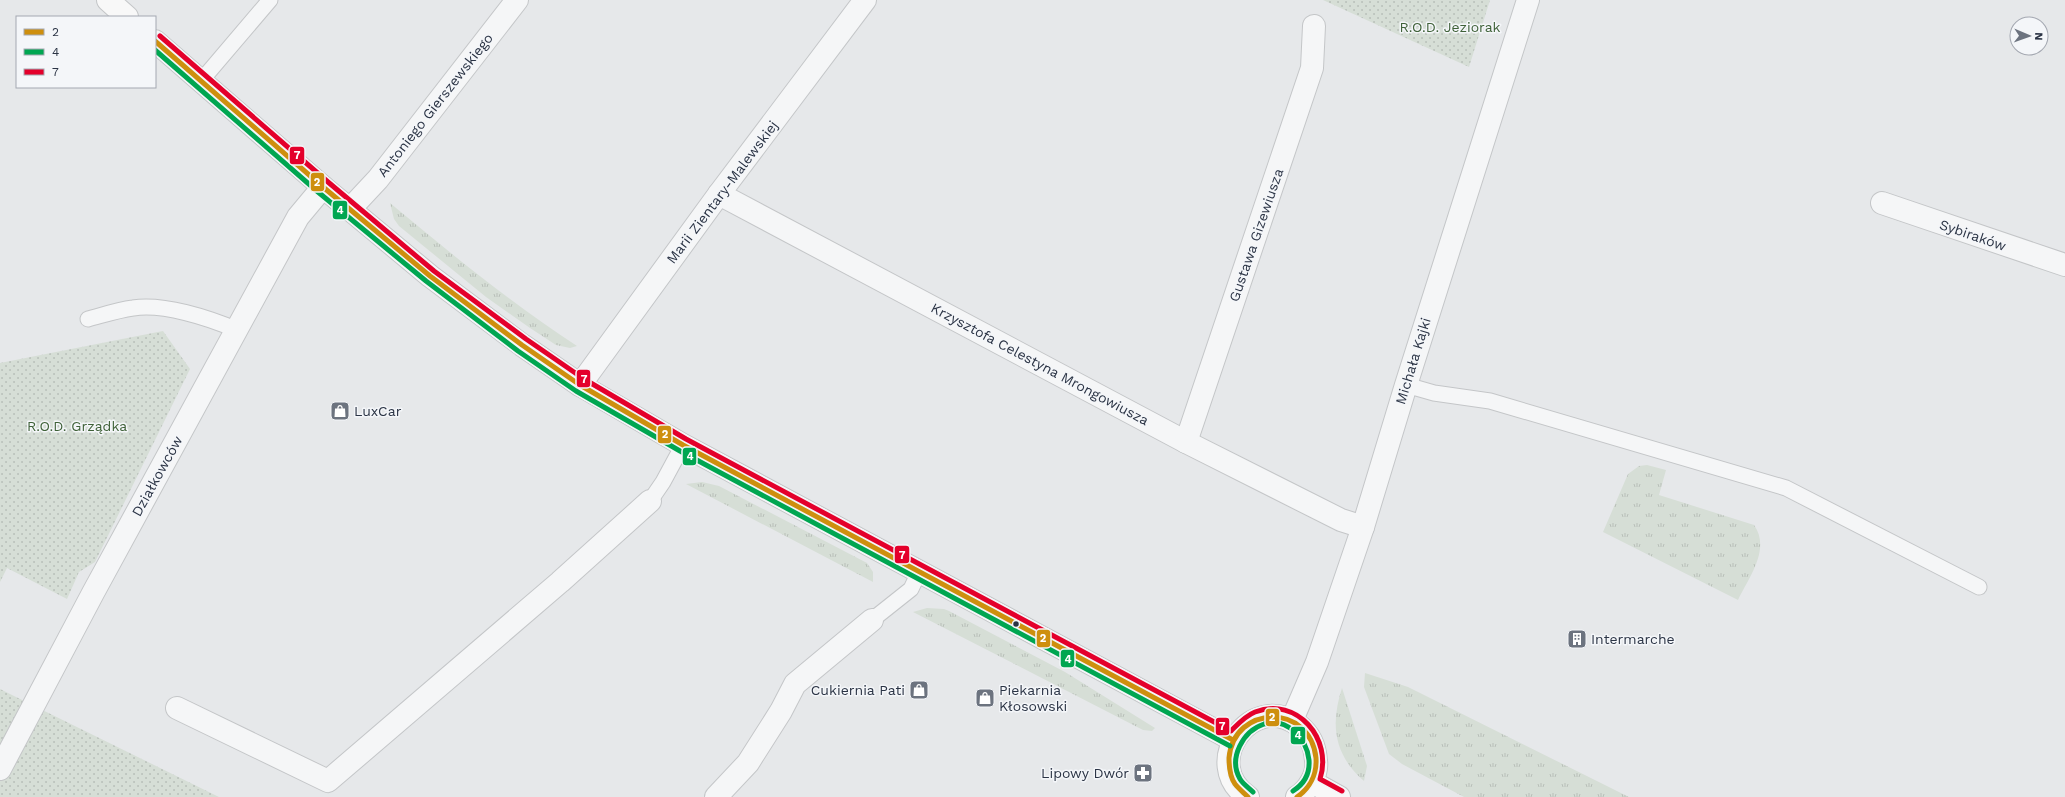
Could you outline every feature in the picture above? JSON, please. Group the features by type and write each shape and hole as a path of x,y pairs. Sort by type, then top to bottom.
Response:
{"street":[{"path":"108,0 126,16"},
{"name":"Antoniego Gierszewskiego","path":"350,209 378,179 517,0"},
{"name":"Marii Zientary-Malewskiej","path":"580,385 719,194 865,0"},
{"name":"Michała Kajki","path":"1292,720 1318,662 1363,527 1406,385 1528,0"},
{"name":"Gustawa Gizewiusza","path":"1186,442 1312,68 1314,26"},
{"path":"156,42 323,187 468,305 580,385 683,445 1233,740"},
{"name":"Działkowców","path":"0,769 93,593 298,217 323,187"},
{"name":"Krzysztofa Celestyna Mrongowiusza","path":"719,194 1186,442 1341,520 1363,527"},
{"name":"Sybiraków","path":"1882,203 2065,265"},
{"path":"177,708 328,781 560,582 650,500"},
{"path":"716,797 748,763 781,711 795,684 872,620"},
{"path":"1243,796 1233,781 1228,767 1229,753 1233,740 1244,726 1259,718 1276,716 1292,720 1306,732 1315,747 1317,765 1304,790 1339,797"}],"lane":[{"path":"201,81 270,0"},
{"path":"88,319 133,308 154,307 224,324 237,330"},
{"path":"1406,385 1434,393 1490,401 1786,488 1979,587"},
{"path":"650,500 663,482 683,445"},
{"path":"872,620 910,589 919,572"}],"green space":[{"name":"R.O.D. Jeziorak","path":"1323,0 1490,0 1469,67"},
{"path":"390,203 458,259 528,313 577,346 570,348 556,345 486,297 399,226 394,219"},
{"name":"R.O.D. Grządka","path":"163,331 190,369 95,562 79,572 67,599 7,568 0,582 0,363"},
{"path":"1647,465 1666,470 1659,495 1754,525 1759,534 1759,553 1752,572 1738,600 1603,532 1628,474 1639,466"},
{"path":"702,482 719,486 867,563 873,572 873,582 686,484"},
{"path":"927,608 944,609 949,611 1065,672 1155,728 1152,731 1143,730 913,612"},
{"path":"1365,673 1408,687 1629,797 1464,797 1402,764 1389,754 1364,687"},
{"path":"1342,688 1367,766 1364,781 1346,761 1337,739 1336,714"},
{"path":"0,689 16,697 219,797 0,797"}],"transit line":[{"name":"7","path":"160,36 328,182 434,271 526,339 584,379 686,439 1231,731 1245,718 1255,712 1270,709 1285,710 1297,716 1308,724 1316,736 1321,749 1323,764 1320,779 1342,791"},
{"name":"2","path":"156,42 323,187 430,276 522,345 580,385 683,445 1233,740"},
{"name":"4","path":"156,51 318,192 426,281 518,351 576,391 680,451 1230,746"},
{"name":"2","path":"1248,797 1235,784 1231,775 1229,758 1234,740 1244,727 1257,720 1272,717 1287,720 1301,727 1311,740 1316,758 1314,775 1306,789 1297,797"},
{"name":"4","path":"1253,792 1240,779 1236,763 1237,754 1244,739 1250,733 1264,724 1272,723 1288,727 1300,738 1307,752 1309,765 1306,778 1293,791"}],"place":[{"name":"LuxCar","path":"340,411"},
{"name":"Intermarche","path":"1577,639"},
{"name":"Cukiernia Pati","path":"919,690"},
{"name":"Piekarnia Kłosowski","path":"985,698"},
{"name":"Lipowy Dwór","path":"1143,773"}]}
